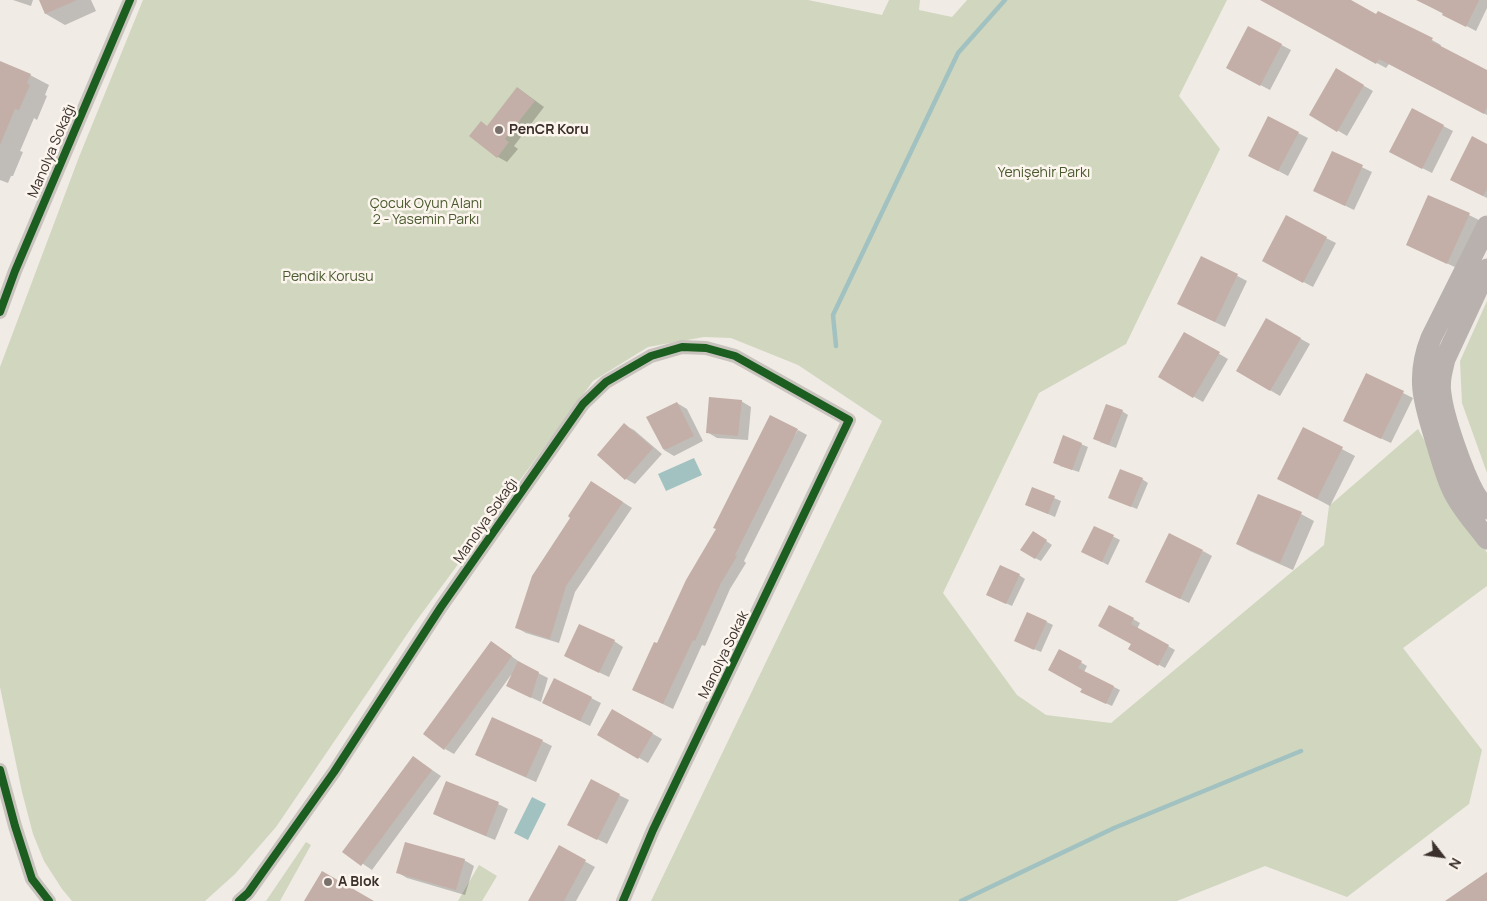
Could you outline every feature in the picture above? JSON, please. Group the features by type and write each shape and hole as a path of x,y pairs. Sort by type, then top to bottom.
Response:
{"main road":[{"path":"1487,226 1431,338 1424,355 1422,373 1422,393 1452,490 1487,539"},
{"path":"1487,269 1445,359 1441,375 1440,394 1466,473 1475,494 1487,509"}],"street":[{"name":"Manolya Sokağı","path":"0,312 15,271 130,0"},
{"name":"Manolya Sokağı","path":"240,901 248,894 334,772 441,607 577,412 606,382 651,356 682,347 706,348 735,356 849,420"},
{"name":"Manolya Sokak","path":"623,901 652,830 849,420"},
{"path":"0,770 32,880 49,901"}],"green space":[{"path":"143,0 808,0 882,15 889,0 920,0 919,10 952,17 967,0 1227,0 1179,96 1220,149 1126,344 1039,393 943,593 1017,695 1046,715 1111,723 1324,545 1329,506 1418,429 1487,553 1487,586 1403,648 1482,750 1469,804 1347,897 1265,866 1177,901 651,901 882,421 798,365 731,338 704,337 648,347 593,381 414,624 276,827 235,874 205,901 72,901 44,861 33,834 22,792 0,687 0,367 79,157"},
{"path":"1487,301 1487,473 1462,403 1460,361"},
{"path":"306,842 311,845 280,901 266,901"},
{"path":"479,865 497,876 482,901 458,901"}],"water":[{"path":"694,458 702,475 666,491 658,474"},
{"path":"532,797 546,804 528,840 514,833"}],"building":[{"path":"39,0 77,0 45,14"},
{"path":"1260,0 1351,0 1376,14 1378,11 1433,38 1431,41 1487,70 1487,107 1484,114 1379,59 1376,64"},
{"path":"1416,0 1479,0 1466,27"},
{"path":"1248,26 1282,44 1260,86 1226,68"},
{"path":"0,61 31,74 27,83 30,85 19,110 15,109 0,145"},
{"path":"1336,68 1364,85 1337,132 1309,115"},
{"path":"517,87 535,101 505,139 509,142 497,158 469,136 481,121 487,126"},
{"path":"1412,108 1444,125 1422,169 1389,152"},
{"path":"1268,116 1299,132 1278,171 1248,156"},
{"path":"1472,136 1487,144 1487,189 1483,196 1450,180"},
{"path":"1332,151 1363,165 1345,206 1313,191"},
{"path":"1428,195 1470,213 1447,264 1406,245"},
{"path":"1286,215 1327,237 1303,283 1262,261"},
{"path":"1201,256 1238,274 1215,322 1177,304"},
{"path":"1266,318 1301,338 1270,391 1236,371"},
{"path":"1184,332 1220,352 1193,398 1158,377"},
{"path":"1366,373 1404,391 1381,439 1343,421"},
{"path":"709,397 742,400 738,436 706,433"},
{"path":"677,402 694,436 667,449 663,449 646,417"},
{"path":"1106,404 1123,410 1109,445 1093,439"},
{"path":"770,415 798,429 663,704 632,690 654,642 657,643 686,580 716,529 713,528"},
{"path":"624,423 653,448 625,480 597,455"},
{"path":"1303,427 1343,447 1317,499 1277,479"},
{"path":"1063,435 1082,443 1072,470 1053,463"},
{"path":"1120,469 1143,478 1131,507 1108,498"},
{"path":"591,481 623,502 566,586 550,639 515,628 532,576 570,518 568,516"},
{"path":"1032,487 1055,496 1048,514 1025,505"},
{"path":"1258,494 1302,512 1280,563 1236,544"},
{"path":"1094,526 1114,535 1102,562 1081,552"},
{"path":"1033,531 1047,540 1035,559 1020,550"},
{"path":"1169,533 1203,550 1180,599 1145,582"},
{"path":"1000,565 1020,574 1006,604 986,595"},
{"path":"1109,605 1134,618 1131,624 1169,645 1158,666 1128,649 1131,644 1098,626"},
{"path":"1027,612 1047,621 1034,650 1014,641"},
{"path":"579,624 615,640 599,673 564,656"},
{"path":"491,641 512,656 444,750 423,734"},
{"path":"1059,649 1082,661 1078,668 1114,686 1106,704 1080,692 1082,689 1048,670"},
{"path":"518,661 539,672 531,698 506,686"},
{"path":"554,678 592,697 580,721 542,703"},
{"path":"612,709 653,733 638,759 597,735"},
{"path":"492,717 543,740 526,777 475,755"},
{"path":"413,756 432,770 361,866 342,852"},
{"path":"591,779 620,794 597,840 567,825"},
{"path":"446,781 499,802 486,836 433,814"},
{"path":"405,842 465,859 456,890 396,873"},
{"path":"559,845 586,860 564,901 528,901"},
{"name":"A Blok","path":"322,871 374,901 304,901"},
{"path":"1487,872 1487,901 1445,901"}],"waterway":[{"path":"836,346 833,315 958,53 1005,0"},
{"path":"961,901 1114,828 1301,751"}],"cycle path":[{"path":"0,312 15,271 130,0"},
{"path":"239,901 248,893 334,772 441,607 583,404 606,382 651,356 682,347 706,348 735,356 849,420 653,830 623,901"},
{"path":"0,770 32,879 49,901"}],"place":[{"name":"PenCR Koru","path":"499,130"},
{"name":"A Blok","path":"328,882"}],"park label":[{"name":"Yenişehir Parkı","path":"1044,173"},
{"name":"Çocuk Oyun Alanı 2 - Yasemin Parkı","path":"426,212"},
{"name":"Pendik Korusu","path":"328,277"}]}
